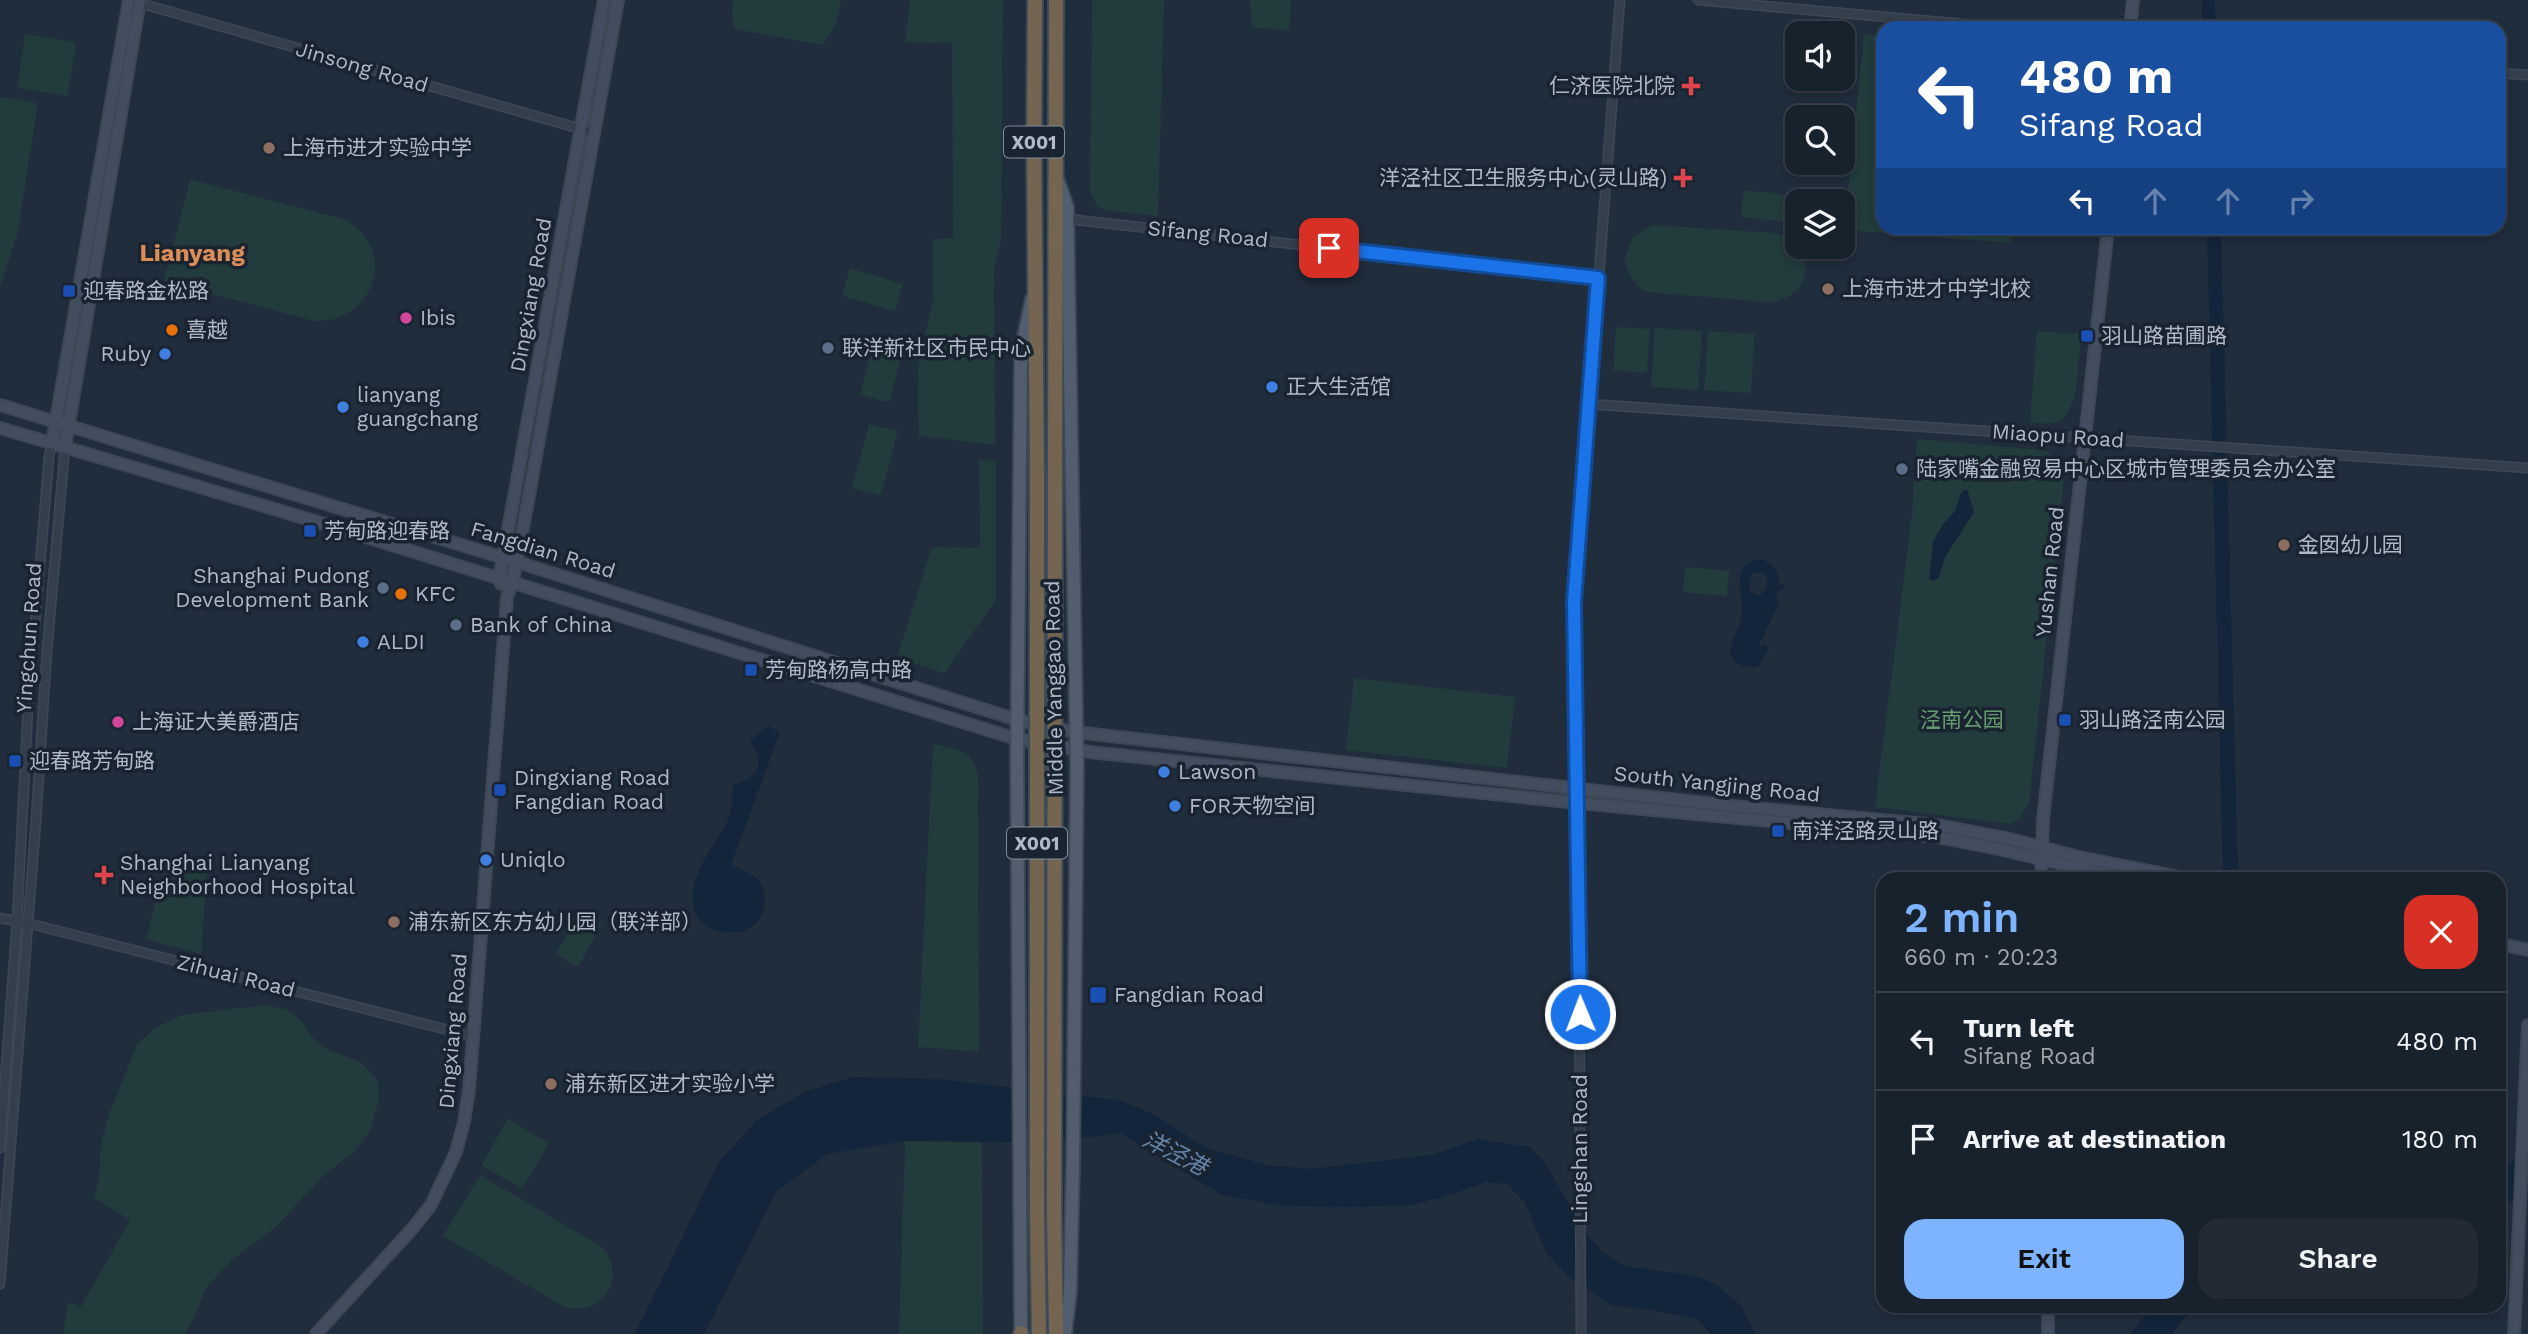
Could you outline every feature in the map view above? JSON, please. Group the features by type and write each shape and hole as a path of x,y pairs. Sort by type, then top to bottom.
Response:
{"highway":[{"name":"Middle Yanggao Road","path":"1035,0 1039,1334"},
{"name":"Middle Yanggao Road","path":"1056,0 1056,1334"}],"main road":[{"name":"Dingxiang Road","path":"507,597 499,579 604,0"},
{"name":"Dingxiang Road","path":"316,1334 431,1205 456,1152 464,1122 469,1090 507,597 516,562 618,0"},
{"path":"2131,21 2133,0"},
{"name":"Yingchun Road","path":"52,443 134,1"},
{"name":"Yingchun Road","path":"65,447 134,1"},
{"name":"Middle Yanggao Road","path":"1055,170 1067,207 1076,750 1073,1163 1070,1292 1065,1334"},
{"name":"Yushan Road","path":"2041,872 2040,847 2107,235"},
{"name":"Middle Yanggao Road","path":"1021,1334 1017,739 1021,351 1035,284"},
{"name":"Fangdian Road","path":"0,405 1075,732"},
{"name":"Fangdian Road","path":"0,428 1017,739 1076,750"},
{"name":"South Yangjing Road","path":"1075,732 1578,789 1936,825 2157,872"},
{"name":"South Yangjing Road","path":"1076,750 1578,803 1938,837 2095,872"},
{"path":"2506,945 2528,950"},
{"path":"2514,1334 2528,1026"},
{"path":"2048,1313 2048,1334"}],"street":[{"name":"Lingshan Road","path":"1581,1334 1578,789 1574,602 1620,0"},
{"path":"1698,0 1930,21"},
{"name":"Jinsong Road","path":"134,1 595,133"},
{"path":"2506,73 2528,75"},
{"name":"Sifang Road","path":"1067,219 1598,278"},
{"name":"Miaopu Road","path":"1588,404 2528,468"},
{"name":"Yingchun Road","path":"0,1148 17,921 30,689 48,457 52,443"},
{"name":"Yingchun Road","path":"0,1284 51,599 65,447"},
{"name":"Zihuai Road","path":"0,918 472,1036"}],"green space":[{"path":"733,0 841,0 837,23 822,45 734,29"},
{"path":"910,0 1003,0 1001,239 994,271 995,445 919,436 918,366 933,301 933,239 953,238 952,43 905,42"},
{"path":"1092,0 1164,0 1158,216 1104,210 1097,206 1090,192"},
{"path":"1250,0 1291,0 1289,30 1252,28"},
{"path":"25,34 76,42 68,96 17,88"},
{"path":"1864,34 1876,35 1876,232 1855,231 1855,189 1848,189 1850,175 1855,175 1855,122"},
{"path":"0,97 38,103 18,231 0,288"},
{"path":"190,179 346,220 363,233 372,249 375,266 372,283 364,299 351,311 335,319 314,321 164,281"},
{"path":"1744,190 1785,195 1785,222 1741,217"},
{"path":"1652,225 1775,233 1785,237 1785,259 1804,259 1806,270 1796,291 1785,298 1769,302 1647,292 1637,286 1626,268 1625,257 1633,237"},
{"path":"1908,235 2012,235 2011,243"},
{"path":"850,268 903,284 895,311 842,296"},
{"path":"1616,327 1650,329 1647,373 1613,370"},
{"path":"1655,328 1702,331 1698,390 1651,387"},
{"path":"1708,331 1755,334 1751,393 1704,390"},
{"path":"2037,331 2081,334 2072,404 2062,419 2051,423 2030,422"},
{"path":"871,354 900,361 889,403 860,395"},
{"path":"869,424 898,431 881,495 852,488"},
{"name":"泾南公园","path":"1917,439 2043,450 2058,461 2062,469 2064,479 2029,804 2019,819 2011,824 1875,807 1912,513"},
{"path":"979,460 996,461 996,600 944,673 897,658 932,547 980,548"},
{"path":"1685,567 1729,571 1727,596 1683,592"},
{"path":"1354,678 1515,697 1507,768 1346,750"},
{"path":"933,743 967,755 978,775 979,1052 918,1047"},
{"path":"168,856 208,860 201,954 146,939"},
{"path":"580,911 602,924 578,967 556,954"},
{"path":"265,1005 286,1009 302,1022 312,1037 325,1048 362,1063 377,1080 379,1099 371,1129 356,1150 322,1177 277,1226 232,1260 207,1287 186,1334 63,1334 68,1302 81,1307 130,1220 94,1198 99,1179 101,1144 109,1114 137,1045 155,1028 182,1015"},
{"path":"508,1119 549,1143 522,1189 481,1165"},
{"path":"905,1141 982,1142 983,1334 899,1334"},
{"path":"480,1175 602,1247 610,1259 613,1271 612,1283 607,1293 589,1307 577,1309 563,1306 443,1236"}],"water":[{"path":"2202,0 2215,0 2216,21 2203,21"},
{"path":"2207,235 2221,235 2238,872 2223,872"},
{"path":"1967,489 1974,512 1945,557 1939,577 1934,581 1929,579 1933,541 1955,511 1961,493"},
{"path":"1761,559 1772,565 1779,583 1785,586 1775,595 1779,603 1759,644 1761,648 1764,644 1769,648 1758,667 1739,664 1730,654 1742,613 1741,573 1751,562","holes":["1765,573 1766,586 1758,596 1751,592 1749,585 1752,574"]},
{"path":"768,726 780,732 731,865 749,873 759,882 764,894 764,907 759,920 748,929 718,931 705,925 694,908 695,883 705,859 727,822 733,785 749,778 757,769 758,756 750,741"},
{"name":"洋泾港","path":"853,1077 937,1079 1119,1100 1155,1115 1206,1148 1266,1165 1311,1169 1432,1155 1478,1139 1530,1147 1543,1160 1587,1234 1602,1252 1624,1266 1697,1276 1718,1286 1742,1307 1755,1334 1711,1334 1697,1319 1611,1305 1567,1275 1546,1252 1525,1203 1507,1184 1486,1182 1413,1205 1283,1206 1222,1195 1120,1133 1026,1142 905,1141 827,1154 776,1192 704,1334 635,1334 719,1162 757,1120 807,1091"},
{"path":"2528,1151 2528,1193 2506,1205 2506,1166"},
{"path":"2147,1313 2188,1313 2172,1334 2131,1334"}],"place":[{"name":"仁济医院北院","path":"1691,86"},
{"name":"上海市进才实验中学","path":"269,148"},
{"name":"洋泾社区卫生服务中心(灵山路)","path":"1683,178"},
{"name":"上海市进才中学北校","path":"1828,289"},
{"name":"迎春路金松路","path":"69,291"},
{"name":"Ibis","path":"406,318"},
{"name":"喜越","path":"172,330"},
{"name":"羽山路苗圃路","path":"2087,336"},
{"name":"联洋新社区市民中心","path":"828,348"},
{"name":"Ruby","path":"165,354"},
{"name":"正大生活馆","path":"1272,387"},
{"name":"lianyang guangchang","path":"343,407"},
{"name":"陆家嘴金融贸易中心区城市管理委员会办公室","path":"1902,469"},
{"name":"芳甸路迎春路","path":"310,531"},
{"name":"金囡幼儿园","path":"2284,545"},
{"name":"Shanghai Pudong Development Bank","path":"383,588"},
{"name":"KFC","path":"401,594"},
{"name":"Bank of China","path":"456,625"},
{"name":"ALDI","path":"363,642"},
{"name":"芳甸路杨高中路","path":"751,670"},
{"name":"羽山路泾南公园","path":"2065,720"},
{"name":"上海证大美爵酒店","path":"118,722"},
{"name":"迎春路芳甸路","path":"15,761"},
{"name":"Lawson","path":"1164,772"},
{"name":"Dingxiang Road Fangdian Road","path":"500,790"},
{"name":"FOR天物空间","path":"1175,806"},
{"name":"南洋泾路灵山路","path":"1778,831"},
{"name":"Uniqlo","path":"486,860"},
{"name":"Shanghai Lianyang Neighborhood Hospital","path":"104,875"},
{"name":"浦东新区东方幼儿园（联洋部）","path":"394,922"},
{"name":"Fangdian Road","path":"1098,995"},
{"name":"浦东新区进才实验小学","path":"551,1084"}],"district":[{"name":"Lianyang","path":"192,253"}],"route":[{"path":"1329,248 1598,278 1574,602 1580,1014"}]}
